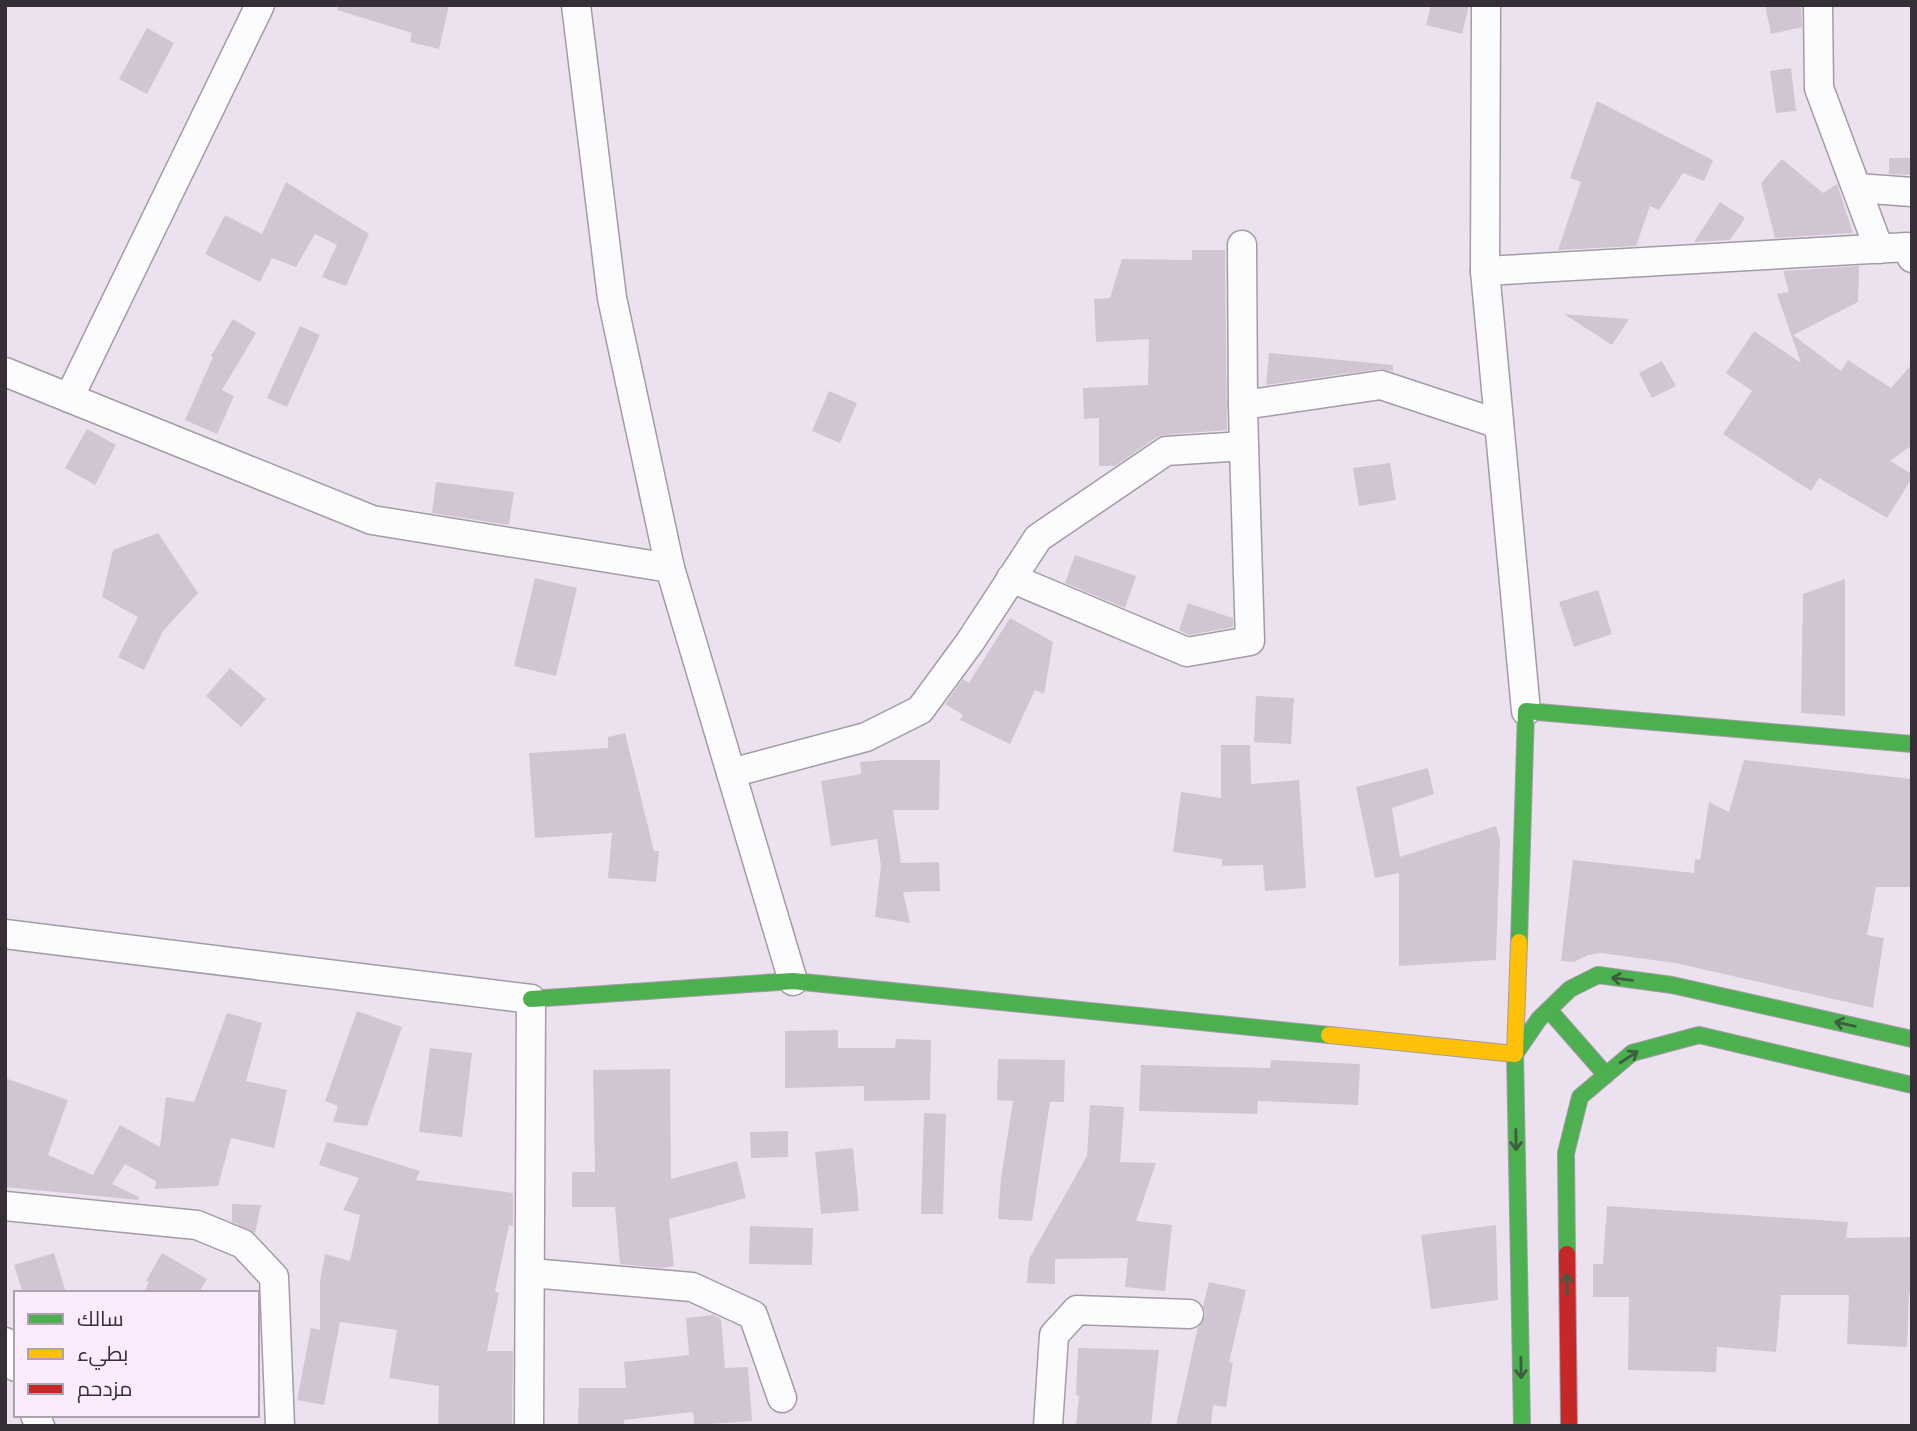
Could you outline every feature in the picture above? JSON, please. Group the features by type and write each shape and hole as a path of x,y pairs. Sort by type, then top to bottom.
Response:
{"street":[{"path":"69,397 260,5"},
{"path":"576,5 612,298 670,568 793,981"},
{"path":"1486,5 1485,271 1526,711 1515,1054 1522,1426"},
{"path":"1818,5 1819,88 1879,249"},
{"path":"1857,188 1912,192"},
{"path":"1012,578 1186,652 1251,641 1243,405 1242,245"},
{"path":"1485,271 1907,247 1912,258"},
{"path":"5,372 372,520 670,568"},
{"path":"1243,405 1381,385 1499,424"},
{"path":"731,773 866,737 919,709 970,642 1038,538 1166,451 1244,446"},
{"path":"1526,711 1912,744"},
{"path":"5,934 531,999 793,981 1515,1054"},
{"path":"1515,1054 1539,1019 1570,989 1598,975 1672,985 1912,1039"},
{"path":"529,1426 531,999"},
{"path":"1549,1010 1606,1075"},
{"path":"1569,1426 1566,1153 1580,1097 1632,1053 1699,1035 1912,1085"},
{"path":"5,1206 197,1225 243,1244 274,1277 280,1426"},
{"path":"531,1273 692,1287 753,1315 782,1398"},
{"path":"1048,1426 1054,1335 1077,1310 1189,1314"},
{"path":"5,1342 14,1362"}],"building":[{"path":"338,5 449,5 439,49 410,42 412,33 337,10"},
{"path":"1431,5 1469,5 1462,34 1426,25"},
{"path":"1765,5 1801,5 1802,27 1771,34"},
{"path":"147,28 174,43 147,94 119,79"},
{"path":"1791,68 1796,111 1776,113 1770,71"},
{"path":"1597,101 1713,160 1704,181 1683,173 1659,210 1650,206 1636,246 1558,250 1581,182 1570,178"},
{"path":"1889,158 1912,158 1912,175 1889,174"},
{"path":"1782,159 1823,193 1837,184 1853,233 1775,238 1761,183"},
{"path":"286,182 369,234 346,286 322,277 337,245 315,234 296,267 272,258 260,282 205,254 225,215 262,234"},
{"path":"1720,202 1745,218 1730,240 1694,242"},
{"path":"1192,250 1225,250 1227,430 1164,435 1115,466 1099,466 1099,418 1084,419 1083,388 1148,385 1149,339 1096,342 1094,299 1110,298 1122,259 1192,260"},
{"path":"1859,266 1858,302 1793,335 1841,371 1848,360 1891,388 1912,364 1912,445 1890,461 1912,474 1912,478 1887,518 1819,478 1811,491 1723,434 1752,391 1726,373 1754,331 1801,363 1777,294 1789,292 1783,271"},
{"path":"1564,314 1629,319 1612,345"},
{"path":"233,319 256,333 222,390 234,396 217,434 185,420 213,357 211,356"},
{"path":"300,326 320,335 287,407 267,398"},
{"path":"1269,353 1393,365 1393,371 1379,369 1266,385"},
{"path":"1662,361 1676,386 1652,398 1639,373"},
{"path":"829,391 857,403 840,443 812,431"},
{"path":"87,429 116,445 95,485 65,468"},
{"path":"1390,463 1396,500 1359,506 1353,468"},
{"path":"436,482 514,492 509,525 432,513"},
{"path":"158,533 198,593 163,631 144,670 118,657 138,617 102,597 113,550"},
{"path":"1075,555 1136,576 1125,608 1065,583"},
{"path":"535,578 577,588 556,676 514,666"},
{"path":"1845,579 1845,716 1801,713 1803,594"},
{"path":"1598,590 1612,634 1574,647 1559,602"},
{"path":"1188,603 1233,618 1233,627 1189,635 1179,630"},
{"path":"1010,618 1053,642 1044,694 1035,690 1010,744 960,720 963,715 945,704 963,679 969,683"},
{"path":"230,668 266,699 241,727 206,696"},
{"path":"1256,696 1294,698 1291,744 1254,742"},
{"path":"625,733 654,851 659,851 656,882 608,878 612,833 535,838 529,753 608,748 608,737"},
{"path":"1221,745 1250,745 1251,784 1299,780 1306,888 1265,891 1263,865 1222,866 1222,859 1173,852 1181,792 1221,798"},
{"path":"940,760 939,810 893,810 901,863 939,862 940,891 903,892 910,923 875,917 881,866 877,839 831,846 821,781 861,774 860,762"},
{"path":"1744,760 1912,779 1912,887 1876,887 1867,935 1884,938 1873,1008 1675,963 1601,953 1588,955 1574,962 1561,961 1573,860 1694,873 1695,859 1700,860 1709,802 1729,812"},
{"path":"1428,768 1434,794 1392,808 1400,857 1496,826 1500,840 1496,960 1399,966 1399,873 1375,878 1356,787"},
{"path":"357,1011 402,1027 367,1126 333,1122 338,1106 325,1101"},
{"path":"227,1013 262,1023 246,1081 287,1090 274,1148 231,1138 218,1186 155,1189 156,1181 125,1164 112,1184 139,1197 138,1200 5,1187 5,1078 68,1100 48,1155 93,1175 120,1125 160,1147 166,1097 194,1102"},
{"path":"838,1030 838,1048 895,1048 896,1039 931,1040 930,1100 864,1101 864,1086 785,1088 785,1031"},
{"path":"430,1048 472,1053 462,1137 419,1132"},
{"path":"998,1059 1065,1060 1064,1102 1050,1102 1032,1221 998,1219 1001,1178 1013,1101 997,1100"},
{"path":"1271,1060 1360,1064 1358,1105 1258,1101 1257,1114 1139,1111 1141,1065 1270,1068"},
{"path":"670,1069 671,1179 737,1161 746,1198 669,1219 674,1266 662,1268 620,1264 615,1207 572,1207 572,1172 595,1172 593,1070"},
{"path":"1090,1105 1124,1107 1120,1162 1156,1163 1136,1221 1172,1225 1165,1291 1125,1287 1128,1258 1055,1259 1055,1284 1027,1283 1029,1259 1087,1156"},
{"path":"924,1113 946,1114 943,1214 921,1214"},
{"path":"788,1131 788,1157 751,1158 750,1132"},
{"path":"327,1142 420,1171 416,1180 513,1193 513,1226 509,1225 495,1292 499,1293 487,1351 513,1351 512,1426 438,1426 439,1386 389,1378 397,1330 340,1322 324,1405 297,1400 311,1328 320,1330 320,1281 325,1254 350,1261 360,1215 343,1210 359,1178 319,1165"},
{"path":"853,1148 859,1211 821,1214 815,1152"},
{"path":"232,1204 261,1205 255,1233 232,1222"},
{"path":"1607,1206 1848,1222 1846,1238 1912,1237 1912,1293 1909,1293 1907,1347 1847,1344 1849,1295 1781,1295 1776,1352 1717,1347 1716,1372 1628,1370 1629,1297 1593,1297 1593,1264 1603,1264"},
{"path":"1496,1225 1498,1300 1431,1309 1421,1235"},
{"path":"750,1226 813,1228 812,1265 749,1264"},
{"path":"54,1253 65,1291 22,1291 14,1265"},
{"path":"162,1253 207,1279 200,1291 145,1291 149,1282 146,1281"},
{"path":"1209,1282 1246,1290 1229,1362 1233,1363 1226,1407 1213,1405 1211,1426 1176,1426 1198,1327 1206,1315 1203,1306"},
{"path":"713,1315 721,1319 725,1368 748,1367 752,1421 694,1425 693,1412 624,1420 624,1426 578,1426 579,1388 626,1388 624,1362 689,1355 686,1318"},
{"path":"1078,1348 1159,1350 1151,1426 1076,1426 1079,1396 1076,1395"}],"traffic: fast":[{"path":"1519,942 1526,711 1912,744"},
{"path":"1522,1426 1515,1054 1539,1019 1570,989 1598,975 1672,985 1912,1039"},
{"path":"531,999 793,981 1329,1035"},
{"path":"1549,1010 1606,1075"},
{"path":"1567,1254 1566,1153 1580,1097 1632,1053 1699,1035 1912,1085"}],"traffic: slow":[{"path":"1329,1035 1515,1054 1519,942"}],"traffic: jam":[{"path":"1567,1254 1569,1426"}]}
